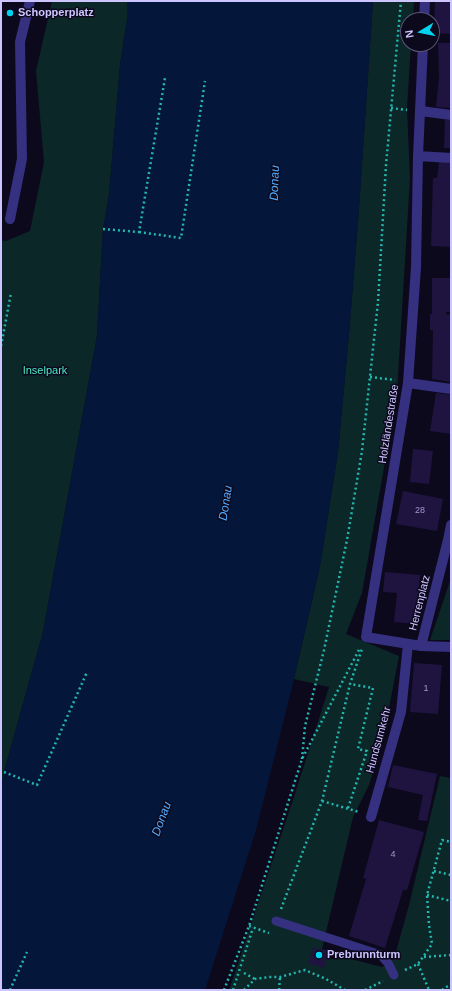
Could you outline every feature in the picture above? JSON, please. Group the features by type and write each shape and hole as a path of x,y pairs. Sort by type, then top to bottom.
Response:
{"street":[{"path":"10,219 22,159 20,42 30,1"},
{"path":"424,12 425,1"},
{"name":"Holzländestraße","path":"366,637 408,383 416,267 418,156 423,52"},
{"path":"421,111 451,114"},
{"path":"418,156 451,158"},
{"path":"408,383 451,389"},
{"name":"Herrenplatz","path":"451,525 450,540 422,646 451,647"},
{"path":"366,637 422,646"},
{"name":"Hundsumkehr","path":"371,817 400,712 408,644"}],"lane":[{"path":"276,921 381,955 388,963 394,976"}],"path":[{"path":"302,759 305,726 324,650 347,540 362,450 378,302 386,165 401,1"},
{"path":"139,232 165,78"},
{"path":"103,228 181,238 205,81"},
{"path":"1,346 11,293"},
{"path":"370,377 398,381"},
{"path":"224,990 249,926 302,759 366,637"},
{"path":"249,926 271,934 322,801 350,684 366,637"},
{"path":"4,772 37,785 87,672"},
{"path":"348,808 367,751 358,749 374,688 350,684"},
{"path":"322,801 348,808 371,817"},
{"path":"429,990 418,964 432,944 427,895 442,840 451,842"},
{"path":"434,871 451,876"},
{"path":"427,895 451,902"},
{"path":"233,990 253,928"},
{"path":"10,990 27,952"},
{"path":"424,957 451,955"},
{"path":"244,973 255,979 280,977 305,970 326,979 345,990"},
{"path":"279,990 280,977"},
{"path":"244,990 255,979"},
{"path":"442,990 451,984"}],"green space":[{"name":"Inselpark","path":"52,1 127,1 127,20 120,65 109,195 103,229 97,336 43,632 4,772 1,788 1,240 6,241 30,231 44,162 36,71"},
{"path":"373,1 414,1 413,12 400,12 400,52 410,52 407,108 410,178 397,393 362,593 346,634 399,656 383,739 369,785 353,817 322,949 329,951 327,959 351,959 382,967 394,959 409,905 440,776 451,778 451,990 229,990 294,797 329,687 294,679 320,566 338,452 359,208"},
{"path":"451,578 451,640 430,640"}],"water":[{"name":"Donau","path":"127,1 373,1 359,208 338,452 320,566 294,679 256,830 205,990 1,990 1,788 4,772 43,632 97,336 103,229 109,195 120,65 127,20"}],"building":[{"path":"435,1 451,1 451,34 440,33 440,12 435,12"},
{"path":"440,43 451,43 451,108 436,107 439,77 438,52 440,52"},
{"path":"445,120 451,120 451,148 444,148"},
{"path":"439,162 451,162 451,247 431,246 433,178 437,178"},
{"path":"432,278 451,278 451,312 446,312 446,314 451,315 451,382 432,379 433,330 430,330 430,314 432,314"},
{"path":"436,393 451,395 451,434 430,431"},
{"path":"413,449 433,451 429,484 410,482"},
{"path":"403,491 443,499 437,531 396,524"},
{"path":"385,572 420,575 417,624 394,622 397,593 383,592"},
{"path":"414,663 442,665 438,714 410,712"},
{"path":"393,765 437,774 427,821 418,820 423,795 388,787"},
{"path":"379,820 424,832 407,890 403,890 385,948 349,936 366,879 363,878"},
{"name":"Prebrunnturm","path":"313,948 329,951 324,968 308,963"}],"place":[{"name":"Schopperplatz","path":"10,13"},
{"name":"Prebrunnturm","path":"319,955"}]}
